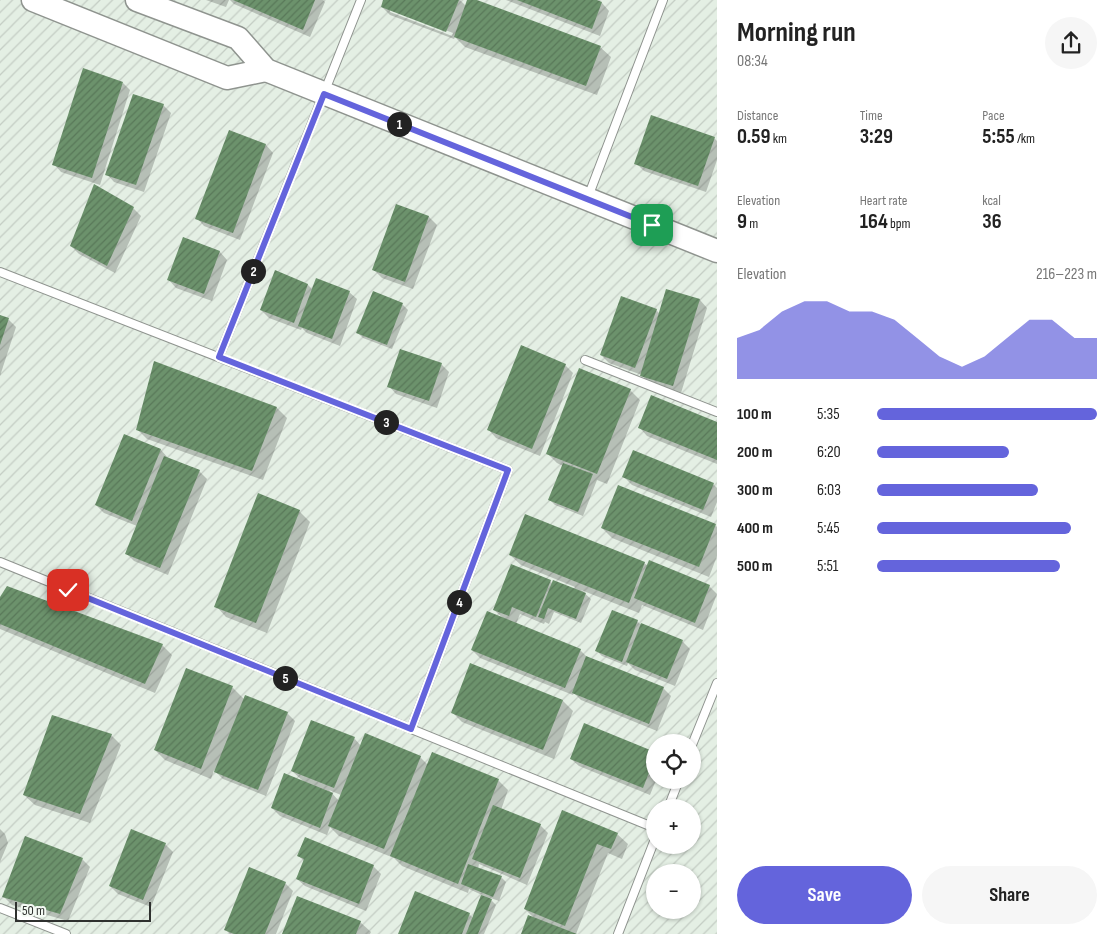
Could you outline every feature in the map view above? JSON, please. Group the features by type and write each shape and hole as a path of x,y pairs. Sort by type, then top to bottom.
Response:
{"street":[{"path":"33,0 227,78 266,70"},
{"path":"137,0 238,38 266,70 717,251"}],"lane":[{"path":"219,357 361,0"},
{"path":"587,199 663,0"},
{"path":"0,272 508,470 411,729"},
{"path":"585,360 717,412"},
{"path":"0,562 646,824"},
{"path":"696,734 717,683"},
{"path":"618,934 649,854"},
{"path":"0,908 66,934"}],"shaded area":[{"path":"0,0 717,0 717,934 0,934"}],"building":[{"path":"233,0 315,0 303,30"},
{"path":"383,0 459,0 446,32 381,7"},
{"path":"467,0 477,0 601,46 586,86 454,37"},
{"path":"517,0 597,0 602,2 592,29"},
{"path":"83,68 123,82 92,178 52,165"},
{"path":"133,94 164,104 136,185 105,175"},
{"path":"651,115 715,137 698,186 634,164"},
{"path":"229,130 266,144 233,233 195,219"},
{"path":"94,184 134,207 107,266 70,246"},
{"path":"396,204 429,216 405,282 372,270"},
{"path":"183,237 220,251 204,294 167,280"},
{"path":"275,270 308,284 294,323 260,310"},
{"path":"316,278 350,291 332,339 298,326"},
{"path":"666,289 700,299 673,386 640,376"},
{"path":"373,291 403,303 387,345 356,333"},
{"path":"621,296 657,309 635,368 600,355"},
{"path":"0,315 9,318 0,345"},
{"path":"521,345 566,364 532,449 487,430"},
{"path":"400,349 442,363 429,401 387,387"},
{"path":"154,361 277,407 252,471 136,430"},
{"path":"579,368 631,389 597,474 546,454"},
{"path":"651,395 717,422 717,460 638,428"},
{"path":"124,434 161,449 132,521 95,505"},
{"path":"633,450 714,483 703,510 622,477"},
{"path":"164,456 200,470 160,568 125,554"},
{"path":"563,463 593,474 578,512 548,500"},
{"path":"618,485 716,524 699,567 601,528"},
{"path":"258,493 300,510 256,623 214,607"},
{"path":"525,514 645,562 629,603 509,555"},
{"path":"649,560 710,585 695,623 634,598"},
{"path":"511,564 551,580 536,617 512,607 509,616 493,610"},
{"path":"553,580 586,593 576,619 548,608 544,619 538,617"},
{"path":"7,586 163,644 145,684 0,624 0,597"},
{"path":"612,610 638,620 622,662 595,651"},
{"path":"487,611 581,649 565,688 471,650"},
{"path":"641,623 683,640 667,679 626,662"},
{"path":"586,656 664,687 649,724 572,693"},
{"path":"470,663 563,700 543,750 451,713"},
{"path":"186,668 233,686 201,769 154,750"},
{"path":"245,695 288,712 258,790 214,772"},
{"path":"52,715 112,734 80,814 23,795"},
{"path":"311,720 355,737 334,788 291,771"},
{"path":"584,723 646,748 646,780 643,788 570,759"},
{"path":"365,733 421,756 384,849 328,826"},
{"path":"432,752 499,779 458,884 390,856"},
{"path":"284,773 333,793 320,828 271,808"},
{"path":"493,805 541,824 520,878 472,859"},
{"path":"562,810 618,833 611,849 597,844 565,926 524,909"},
{"path":"131,829 166,843 143,900 109,886"},
{"path":"25,836 83,858 60,914 2,897"},
{"path":"305,837 374,865 359,904 296,879 304,859 297,856"},
{"path":"468,864 502,876 493,897 461,884"},
{"path":"249,867 286,882 265,934 234,934 224,930"},
{"path":"415,891 470,913 462,934 398,934"},
{"path":"481,895 492,899 478,934 466,934"},
{"path":"297,896 361,921 356,934 282,934"},
{"path":"528,915 577,934 521,934"}],"route":[{"path":"68,590 411,729 508,470 219,357 324,94 652,225"}]}
